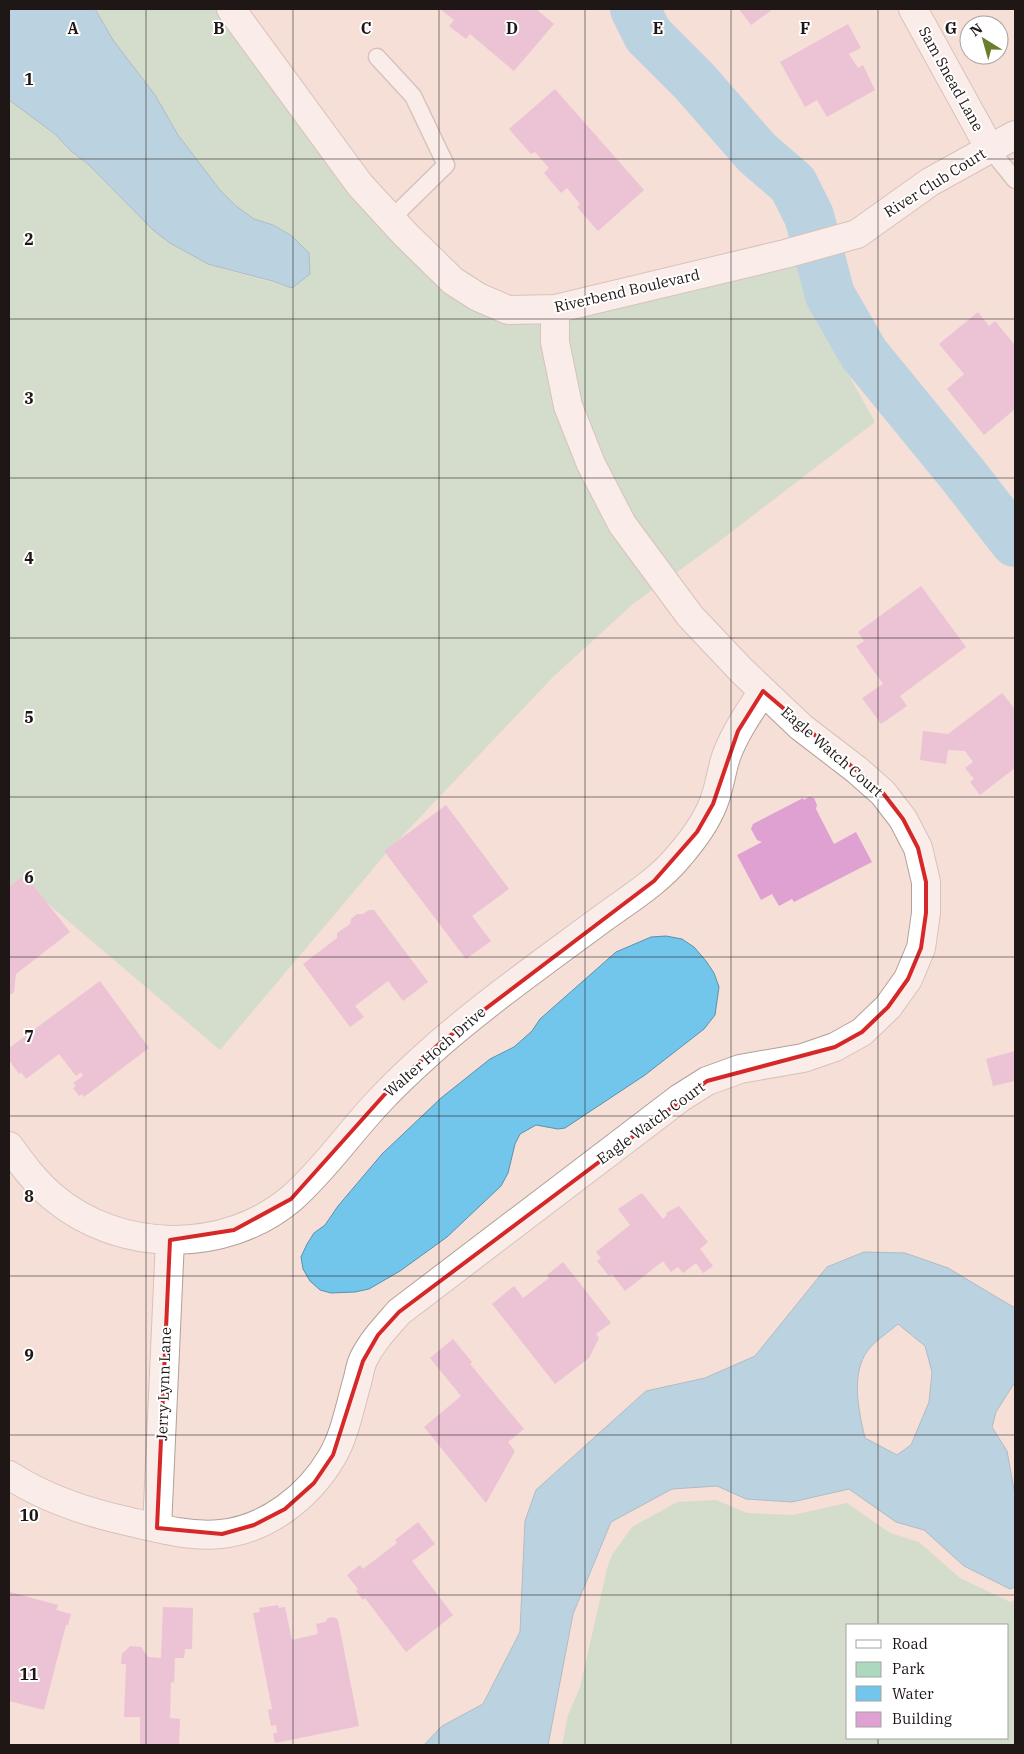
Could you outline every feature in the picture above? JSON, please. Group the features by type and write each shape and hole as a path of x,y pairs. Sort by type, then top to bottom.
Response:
{"street":[{"name":"Riverbend Boulevard","path":"230,9 360,185 391,219 453,281 478,297 508,310 555,309 785,254 857,234"},
{"name":"Sam Snead Lane","path":"913,9 990,149"},
{"name":"River Club Court","path":"857,234 930,182 1015,135"},
{"name":"Eagle Watch Court","path":"9,1475 46,1495 74,1507 102,1516 188,1533 222,1534 254,1526 285,1509 314,1483 332,1455 345,1424 363,1361 378,1335 400,1312 672,1104 707,1081 740,1069 803,1058 836,1046 862,1032 888,1007 908,979 921,948 926,913 926,882 918,848 903,819 883,794 857,770 802,726 742,671 690,616 622,524 591,464 568,406 555,342 555,309"},
{"name":"Walter Hoch Drive","path":"9,1146 30,1174 47,1191 78,1214 107,1229 140,1238 170,1240 202,1238 234,1230 264,1217 291,1199 314,1176 385,1094 439,1044 513,985 654,880 678,858 697,832 713,804 727,754 763,691"},
{"name":"Jerry Lynn Lane","path":"157,1528 170,1240"}],"lane":[{"path":"377,57 413,96 446,165 391,219"},
{"path":"990,149 1015,180"}],"highlighted area":[{"path":"763,691 883,793 903,819 918,848 926,882 926,913 921,948 908,979 888,1007 862,1032 835,1047 707,1081 399,1312 378,1335 363,1361 333,1455 314,1483 285,1509 254,1525 222,1534 157,1528 170,1240 234,1230 291,1199 385,1094 439,1044 654,881 697,832 713,804 738,731"}],"green space":[{"path":"95,9 243,9 387,200 445,261 492,293 521,301 570,297 803,245 814,270 818,310 825,336 875,422 717,543 633,604 553,677 389,850 220,1050 33,891 9,896 9,100 55,134 71,151 88,164 153,230 208,264 292,288 308,253 292,236 273,225 254,219 236,206 220,190 178,135 155,95 113,40"},
{"path":"716,1500 747,1513 793,1515 847,1503 890,1533 919,1542 960,1578 1010,1602 1015,1600 1015,1745 562,1745 568,1715 580,1687 608,1565 612,1555 632,1527 677,1502"}],"water":[{"path":"9,9 95,9 113,40 155,95 178,135 220,190 236,206 254,219 273,225 292,236 309,253 310,274 292,288 208,264 170,243 153,230 88,164 71,151 55,134 9,100"},
{"path":"666,936 682,939 694,947 714,973 719,987 715,1015 704,1029 645,1075 565,1128 558,1129 536,1125 520,1134 515,1144 508,1173 501,1186 447,1237 400,1271 369,1289 355,1292 331,1293 320,1290 310,1281 303,1269 301,1257 307,1244 314,1233 325,1225 338,1206 382,1154 441,1098 490,1059 514,1047 532,1031 540,1019 616,952 651,937"},
{"path":"864,1252 905,1253 948,1268 1015,1308 1015,1382 996,1412 992,1427 1007,1451 1015,1495 1015,1587 1010,1589 964,1566 924,1530 896,1522 849,1489 792,1502 746,1499 717,1486 672,1489 611,1522 573,1614 548,1745 424,1745 442,1726 483,1704 520,1632 525,1521 536,1490 646,1391 705,1378 755,1356 827,1267","holes":["898,1324 925,1346 932,1372 929,1402 911,1445 897,1455 865,1438 860,1417 859,1370 868,1350"]}],"building":[{"path":"440,9 536,9 554,24 514,71 470,34 466,39 449,26 454,20"},
{"path":"739,9 773,9 751,25"},
{"path":"848,24 861,48 849,54 858,68 863,65 875,90 827,117 817,100 805,107 780,62"},
{"path":"555,89 644,190 598,231 577,207 580,204 567,188 561,193 544,173 549,168 535,152 531,154 509,129"},
{"path":"978,312 989,326 995,321 1015,345 1015,409 984,435 947,389 964,374 939,344"},
{"path":"921,586 966,647 900,696 907,706 881,724 862,698 883,684 856,646 864,641 858,632"},
{"path":"1002,693 1015,709 1015,768 980,795 970,782 974,779 965,768 973,762 965,751 948,750 946,764 920,760 923,731 948,734"},
{"path":"809,797 814,798 817,805 816,809 834,844 856,832 872,862 794,902 792,899 779,906 772,894 761,900 737,855 762,842 757,840 751,829 753,824 803,798 804,800"},
{"path":"446,805 509,889 472,916 491,941 466,959 384,851"},
{"path":"25,875 70,932 16,974 14,992 9,996 9,887"},
{"path":"369,910 374,910 428,982 403,1001 388,981 355,1006 364,1017 350,1027 303,964 337,938 337,933 350,924 351,919 357,914 363,914"},
{"path":"100,981 149,1048 84,1097 82,1094 79,1096 73,1088 76,1086 73,1083 83,1076 81,1072 76,1076 59,1054 26,1079 21,1072 19,1074 9,1060 9,1048"},
{"path":"1015,1051 1015,1081 993,1086 986,1059"},
{"path":"642,1193 663,1219 667,1215 666,1213 679,1206 708,1242 700,1249 713,1266 703,1273 696,1263 683,1273 678,1267 671,1272 663,1261 625,1291 612,1274 609,1276 597,1261 601,1258 596,1252 630,1225 618,1209"},
{"path":"563,1262 611,1323 596,1334 599,1338 589,1358 555,1384 492,1304 514,1286 523,1298 549,1278 547,1275"},
{"path":"453,1339 472,1362 470,1364 524,1429 508,1442 515,1451 486,1503 424,1427 461,1396 430,1358"},
{"path":"418,1522 435,1544 412,1561 453,1615 406,1652 365,1598 363,1600 356,1591 358,1589 347,1575 360,1565 363,1569 397,1543 395,1540"},
{"path":"10,1592 58,1605 56,1610 71,1614 68,1625 66,1625 44,1710 9,1701"},
{"path":"278,1605 279,1608 285,1607 292,1640 318,1634 316,1624 325,1622 328,1618 334,1617 338,1620 359,1726 275,1743 273,1733 277,1733 276,1725 271,1726 268,1710 272,1709 253,1613 260,1612 259,1608"},
{"path":"163,1607 193,1608 192,1649 185,1649 184,1658 175,1658 174,1683 171,1682 170,1718 180,1719 179,1745 140,1745 140,1717 124,1717 126,1664 121,1664 122,1654 130,1646 141,1647 148,1657 161,1658"}],"waterway":[{"path":"635,9 648,35 695,82 757,153 793,184 809,216 830,295 864,354 1015,542"}]}
